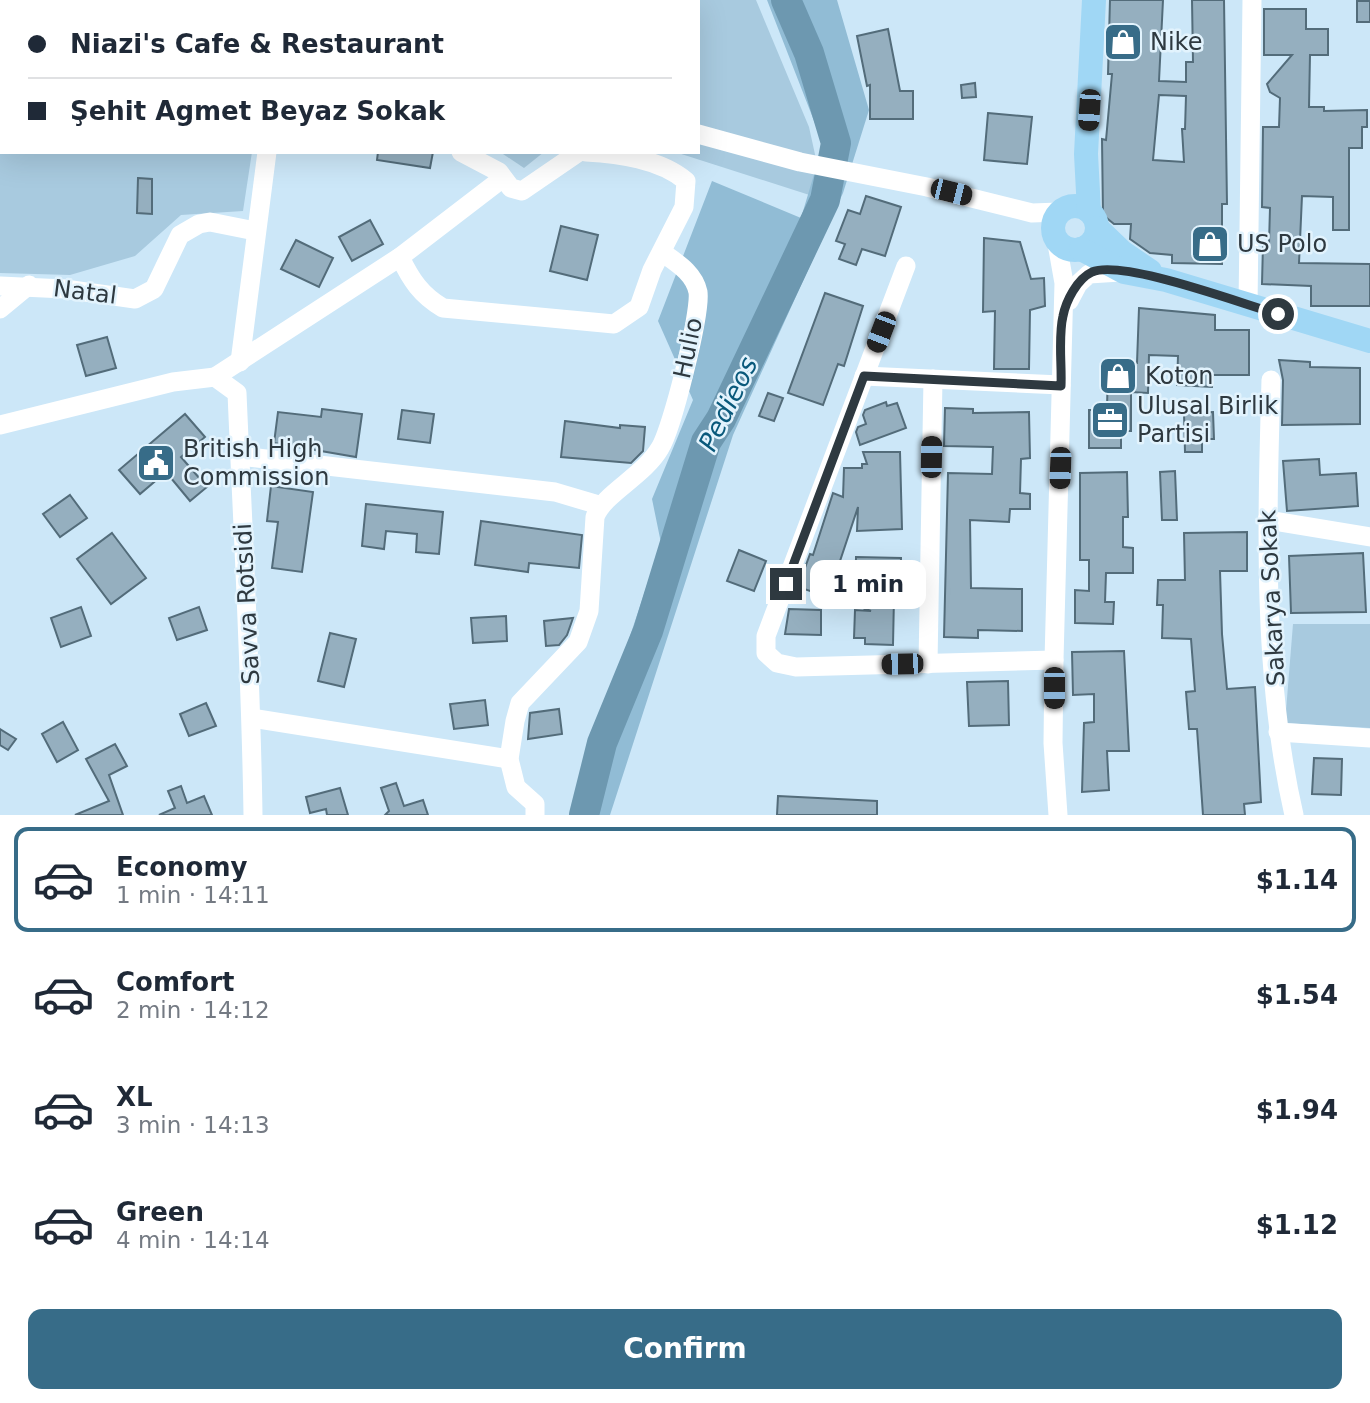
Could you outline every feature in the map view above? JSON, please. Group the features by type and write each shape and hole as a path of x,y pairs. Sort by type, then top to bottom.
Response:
{"main road":[{"path":"1079,249 1093,241 1086,154 1094,0"},
{"path":"1091,88 1074,170 1057,223 1065,247 1079,249 1098,261 1128,272 1166,280 1370,341"},
{"path":"1057,223 1075,205 1093,219 1122,252 1166,280"}],"street":[{"path":"1248,306 1252,0"},
{"path":"700,135 818,166 927,187 1032,213 1057,223 1066,309 1061,386 1054,660 1053,743 1058,815"},
{"path":"240,362 267,154"},
{"path":"465,154 499,172 510,188 523,191 576,154"},
{"path":"400,257 411,280 426,297 443,308 614,324 639,307 652,270 663,253 684,207 686,181 671,168 611,154"},
{"path":"0,425 173,382 215,377 400,257 503,178"},
{"name":"Natal","path":"0,286 29,285 135,299 154,289 180,235 199,224 210,222 255,231"},
{"path":"1066,309 1079,249"},
{"name":"Hulio","path":"599,505 637,478 661,447 695,327 698,291 688,271 663,253"},
{"path":"906,266 766,636 766,653 777,663 796,667 1054,660"},
{"path":"1066,309 1078,284 1089,274 1105,270 1128,272"},
{"path":"0,309 29,285"},
{"path":"864,376 1061,386"},
{"name":"Savva Rotsidi","path":"215,377 237,393 252,718 253,815"},
{"path":"928,664 933,379"},
{"name":"Sakarya Sokak","path":"1271,380 1267,520 1278,732 1294,815"},
{"path":"240,456 555,492 599,505 595,517 589,611 578,642 520,703 509,759 516,787 536,804 535,815"},
{"path":"1267,520 1370,537"},
{"path":"252,718 509,759"},
{"path":"1278,732 1370,738"}],"shaded area":[{"path":"700,0 756,0 809,127 825,200 681,154 700,154"},
{"path":"767,0 837,0 869,110 843,193 733,435 610,815 576,815 605,711 661,543 652,499 693,400 658,321 712,181 801,218 823,144"},
{"path":"0,154 252,154 243,211 181,215 135,256 70,275 0,273"},
{"path":"503,154 542,154 524,168"},
{"path":"1293,624 1370,624 1370,728 1285,723"}],"building":[{"path":"1110,0 1163,0 1159,81 1186,82 1186,62 1193,62 1192,0 1224,0 1227,204 1222,204 1222,264 1172,263 1172,255 1150,253 1130,239 1131,224 1114,224 1103,215 1102,139 1106,140 1112,74 1108,74","holes":["1159,95 1186,96 1185,129 1182,129 1184,162 1153,160"]},
{"path":"1357,1 1370,1 1370,22 1357,22"},
{"path":"1264,9 1306,9 1306,29 1328,29 1328,55 1310,55 1309,107 1324,107 1324,111 1367,110 1367,127 1362,127 1362,148 1349,148 1349,230 1333,230 1333,197 1302,196 1299,263 1370,264 1370,306 1311,306 1311,286 1262,284 1263,244 1269,244 1270,208 1262,207 1263,127 1279,127 1280,98 1270,92 1267,84 1292,55 1264,55"},
{"path":"888,29 900,91 913,91 913,119 870,119 870,85 867,86 857,36"},
{"path":"975,83 976,97 962,98 961,85"},
{"path":"988,113 1032,117 1027,164 984,160"},
{"path":"378,154 433,154 430,168 377,160"},
{"path":"138,178 152,179 152,214 137,213"},
{"path":"866,196 901,207 885,256 862,249 856,265 839,259 845,244 836,241 848,210 860,214"},
{"path":"370,220 383,244 352,261 339,237"},
{"path":"561,226 598,235 587,280 550,271"},
{"path":"984,238 1020,242 1031,279 1044,278 1045,306 1030,310 1029,369 994,369 995,311 983,312"},
{"path":"296,240 333,258 319,287 281,269"},
{"path":"825,293 863,306 844,366 838,364 823,405 788,393"},
{"path":"1139,308 1215,315 1215,330 1249,330 1249,375 1213,375 1212,387 1177,385 1178,356 1149,355 1148,393 1131,392 1131,431 1121,431 1121,448 1089,448 1089,410 1107,410 1108,362 1137,363"},
{"path":"107,337 116,368 86,376 77,345"},
{"path":"1279,360 1310,362 1310,367 1360,368 1360,424 1282,425 1283,380"},
{"path":"768,393 783,398 774,421 759,416"},
{"path":"886,402 887,406 897,403 906,428 860,445 856,432 858,427 866,424 863,415 865,410"},
{"path":"945,408 973,409 973,413 1029,412 1030,458 1021,459 1020,493 1030,494 1030,509 1010,509 1009,522 970,520 971,588 1022,589 1022,631 978,630 978,638 944,637 948,473 992,474 993,447 944,446"},
{"path":"322,409 362,414 356,457 274,443 278,412 321,417"},
{"path":"402,410 434,414 430,443 398,439"},
{"path":"1213,412 1214,439 1202,439 1202,452 1185,452 1184,413"},
{"name":"British High Commission","path":"185,414 205,437 181,457 207,487 190,501 166,472 140,494 119,470"},
{"path":"565,421 620,428 620,425 645,427 643,451 631,463 561,457"},
{"path":"863,452 900,452 902,529 857,531 858,507 828,597 798,587 810,554 813,555 833,493 843,497 844,468 862,468 862,464 867,464"},
{"path":"1319,459 1320,475 1356,473 1358,506 1287,511 1283,461"},
{"path":"1175,471 1177,520 1162,520 1160,472"},
{"path":"1127,472 1128,517 1123,517 1123,547 1133,548 1133,573 1106,573 1105,602 1114,602 1113,624 1075,623 1075,590 1089,591 1089,560 1080,560 1080,473"},
{"path":"271,486 313,492 302,572 272,568 278,522 267,521"},
{"path":"70,495 87,518 60,537 43,514"},
{"path":"366,504 443,512 439,554 416,552 417,534 386,531 384,549 362,546"},
{"path":"481,521 582,535 579,568 529,563 528,572 475,565"},
{"path":"1247,532 1247,571 1220,571 1222,634 1227,689 1255,687 1261,802 1244,804 1245,815 1203,815 1197,729 1189,729 1186,692 1195,691 1191,639 1162,638 1163,605 1157,605 1158,580 1185,580 1184,533"},
{"path":"112,533 146,578 111,604 77,559"},
{"path":"739,550 766,561 754,591 727,581"},
{"path":"1363,553 1366,612 1291,613 1289,556"},
{"path":"856,557 901,558 900,597 894,597 893,645 865,644 865,638 854,638 855,610 871,611 855,605"},
{"path":"81,607 91,636 61,647 51,618"},
{"path":"199,607 207,630 177,640 169,618"},
{"path":"789,609 821,610 821,635 785,634"},
{"path":"506,616 507,641 473,643 471,618"},
{"path":"573,618 567,635 559,645 546,646 544,621"},
{"path":"330,633 356,639 344,687 318,681"},
{"path":"1124,651 1129,751 1107,751 1109,790 1082,792 1084,723 1094,722 1094,694 1073,695 1072,652"},
{"path":"1008,681 1009,725 969,726 967,682"},
{"path":"485,700 488,725 454,729 450,704"},
{"path":"206,703 216,726 189,736 180,714"},
{"path":"559,709 562,734 528,739 530,713"},
{"path":"63,722 78,750 57,762 42,734"},
{"path":"0,729 16,739 8,750 0,745"},
{"path":"115,744 127,766 109,775 123,815 75,815 109,801 86,759"},
{"path":"1314,758 1342,759 1341,795 1312,794"},
{"path":"396,783 404,806 423,800 428,815 385,815 389,811 381,788"},
{"path":"181,786 187,803 204,796 212,815 159,815 175,808 168,791"},
{"path":"340,788 348,815 327,815 326,809 310,813 306,797"},
{"path":"778,796 877,801 877,815 777,815"}],"waterway":[{"name":"Pedieos","path":"584,815 602,743 648,631 706,442 721,419 825,200 836,143 809,53 786,0"}],"place":[{"name":"Nike","path":"1123,42"},
{"name":"US Polo","path":"1210,244"},
{"name":"Koton","path":"1118,376"},
{"name":"Ulusal Birlik Partisi","path":"1110,420"},
{"name":"British High Commission","path":"156,463"}],"route":[{"path":"786,584 864,376 1061,386 1063,317 1078,284 1089,274 1098,271 1128,272 1166,280 1278,314"}]}
